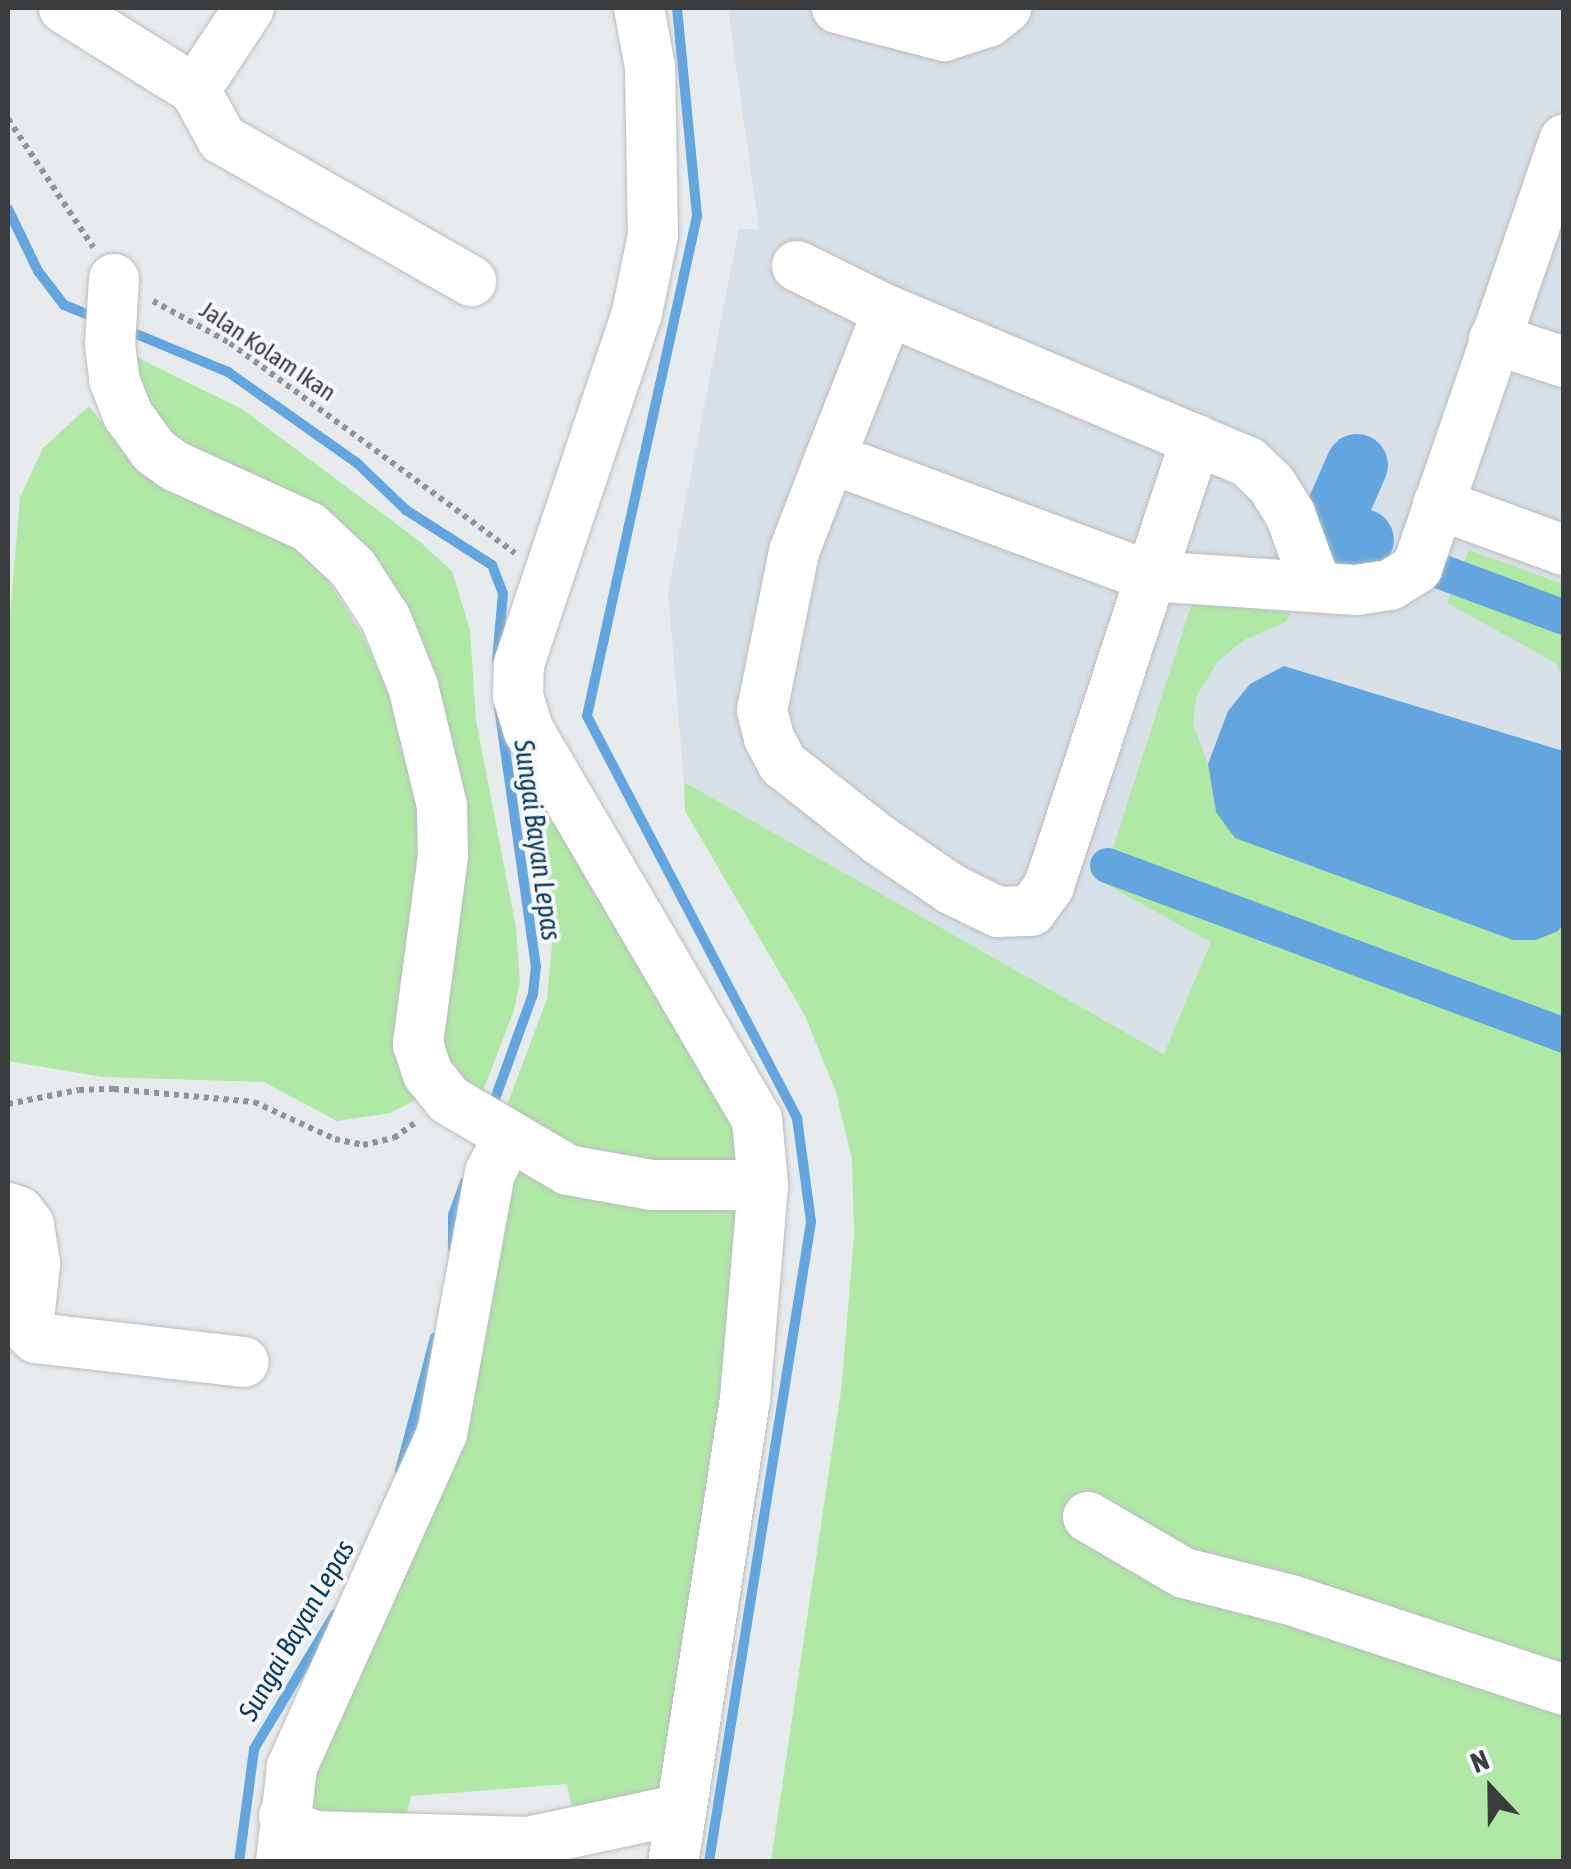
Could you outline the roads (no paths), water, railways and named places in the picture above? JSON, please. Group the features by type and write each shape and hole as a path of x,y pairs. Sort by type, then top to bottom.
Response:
{"street":[{"path":"64,8 196,90 222,139 471,282"},
{"path":"196,90 249,8"},
{"path":"639,8 650,67 653,235 637,313 519,664 518,696 530,732 757,1120 763,1186 745,1400 673,1862"},
{"path":"837,8 944,36 988,22 1006,8"},
{"path":"830,458 1149,576 1358,590 1390,585 1418,568 1564,140"},
{"path":"797,266 888,311 1248,462 1271,484 1290,514 1316,585"},
{"path":"112,308 114,379 128,415 154,451 176,466 260,501 309,527 354,568 386,619 414,686 442,806 443,856 418,1044 428,1074 478,1117 568,1170 652,1185 763,1186"},
{"path":"888,311 794,552 762,710 769,738 783,764 878,839 951,889 998,912 1031,910 1049,886 1196,440"},
{"path":"1494,339 1564,362"},
{"path":"1438,504 1564,550"},
{"path":"283,1839 292,1767 442,1434 490,1173 478,1117"},
{"path":"8,1208 19,1212 29,1225 35,1264 28,1330 36,1338 244,1362"},
{"path":"1088,1517 1184,1572 1291,1600 1564,1690"},
{"path":"283,1839 296,1829 314,1836 529,1852 682,1809"}],"water":[{"path":"1284,666 1563,751 1564,923 1558,931 1536,940 1513,940 1235,838 1216,812 1208,764 1228,711 1250,684"}],"waterway":[{"path":"677,8 697,216 587,716 797,1118 811,1222 709,1862"},
{"name":"Sungai Bayan Lepas","path":"8,209 38,271 64,305 99,319"},
{"name":"Sungai Bayan Lepas","path":"124,329 228,372 357,463 406,510 492,565 503,593 497,660"},
{"path":"1357,465 1332,522 1344,538 1363,540"},
{"path":"1432,568 1564,617"},
{"name":"Sungai Bayan Lepas","path":"491,1110 533,994 536,967 499,707"},
{"path":"1107,865 1564,1035"},
{"name":"Sungai Bayan Lepas","path":"453,1248 453,1215 465,1182"},
{"name":"Sungai Bayan Lepas","path":"400,1471 435,1338"},
{"name":"Sungai Bayan Lepas","path":"239,1862 254,1749 335,1614"}]}
